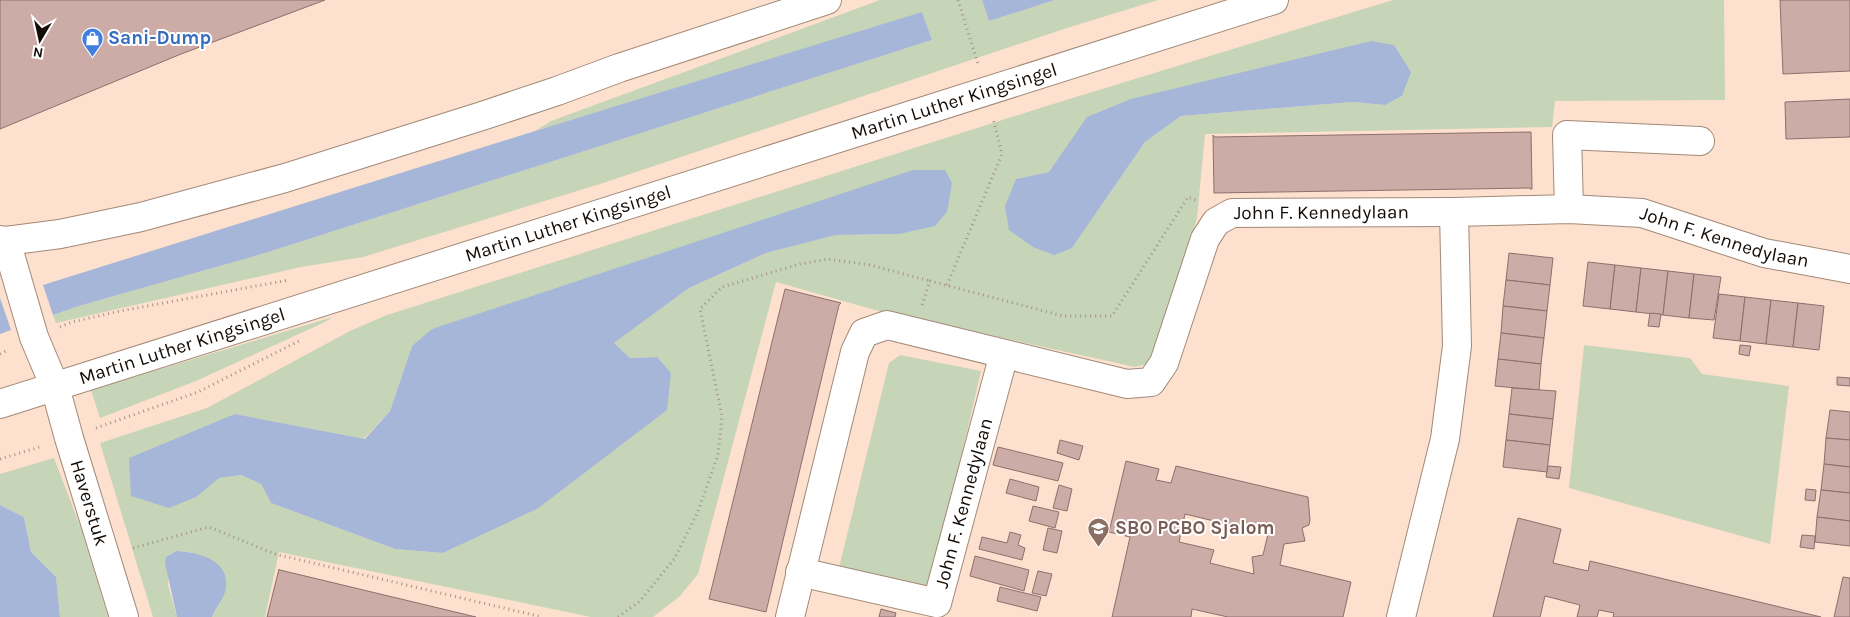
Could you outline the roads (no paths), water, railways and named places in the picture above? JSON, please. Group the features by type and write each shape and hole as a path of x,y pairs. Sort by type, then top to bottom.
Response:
{"street":[{"name":"Martin Luther Kingsingel","path":"827,0 619,68 482,116 294,175 140,217 60,234 3,241 34,338 55,388 1274,0"},
{"path":"1568,210 1567,135 1700,142"},
{"name":"John F. Kennedylaan","path":"790,617 855,352 864,333 887,326 1127,384 1151,382 1164,363 1205,239 1216,222 1232,213 1568,210 1642,213 1764,253 1850,269"},
{"path":"1401,617 1445,439 1456,346 1454,212"},
{"name":"John F. Kennedylaan","path":"800,572 937,603 1004,354"},
{"path":"0,404 55,388"},
{"name":"Haverstuk","path":"55,388 124,617"}],"water":[{"path":"982,0 1055,0 989,21"},
{"path":"922,12 932,40 262,254 53,315 43,285 535,131"},
{"path":"1371,41 1394,45 1411,72 1402,96 1385,105 1353,102 1181,116 1145,142 1072,248 1054,255 1033,247 1009,230 1005,206 1016,179 1049,172 1087,117 1131,99"},
{"path":"913,170 945,170 952,183 947,212 935,226 899,234 836,235 766,253 689,288 614,343 630,358 657,357 671,373 667,410 537,509 443,553 395,549 271,503 261,484 241,475 219,478 196,497 169,508 131,496 129,458 235,414 365,439 390,411 412,346 432,329"},
{"path":"0,298 11,330 0,334"},
{"path":"0,505 24,517 31,552 56,577 60,617 0,617"},
{"path":"176,551 204,556 212,560 224,573 226,581 225,592 212,617 177,617 165,563 166,557"}],"place":[{"name":"Sani-Dump","path":"92,57"},
{"name":"SBO PCBO Sjalom","path":"1099,547"}]}
